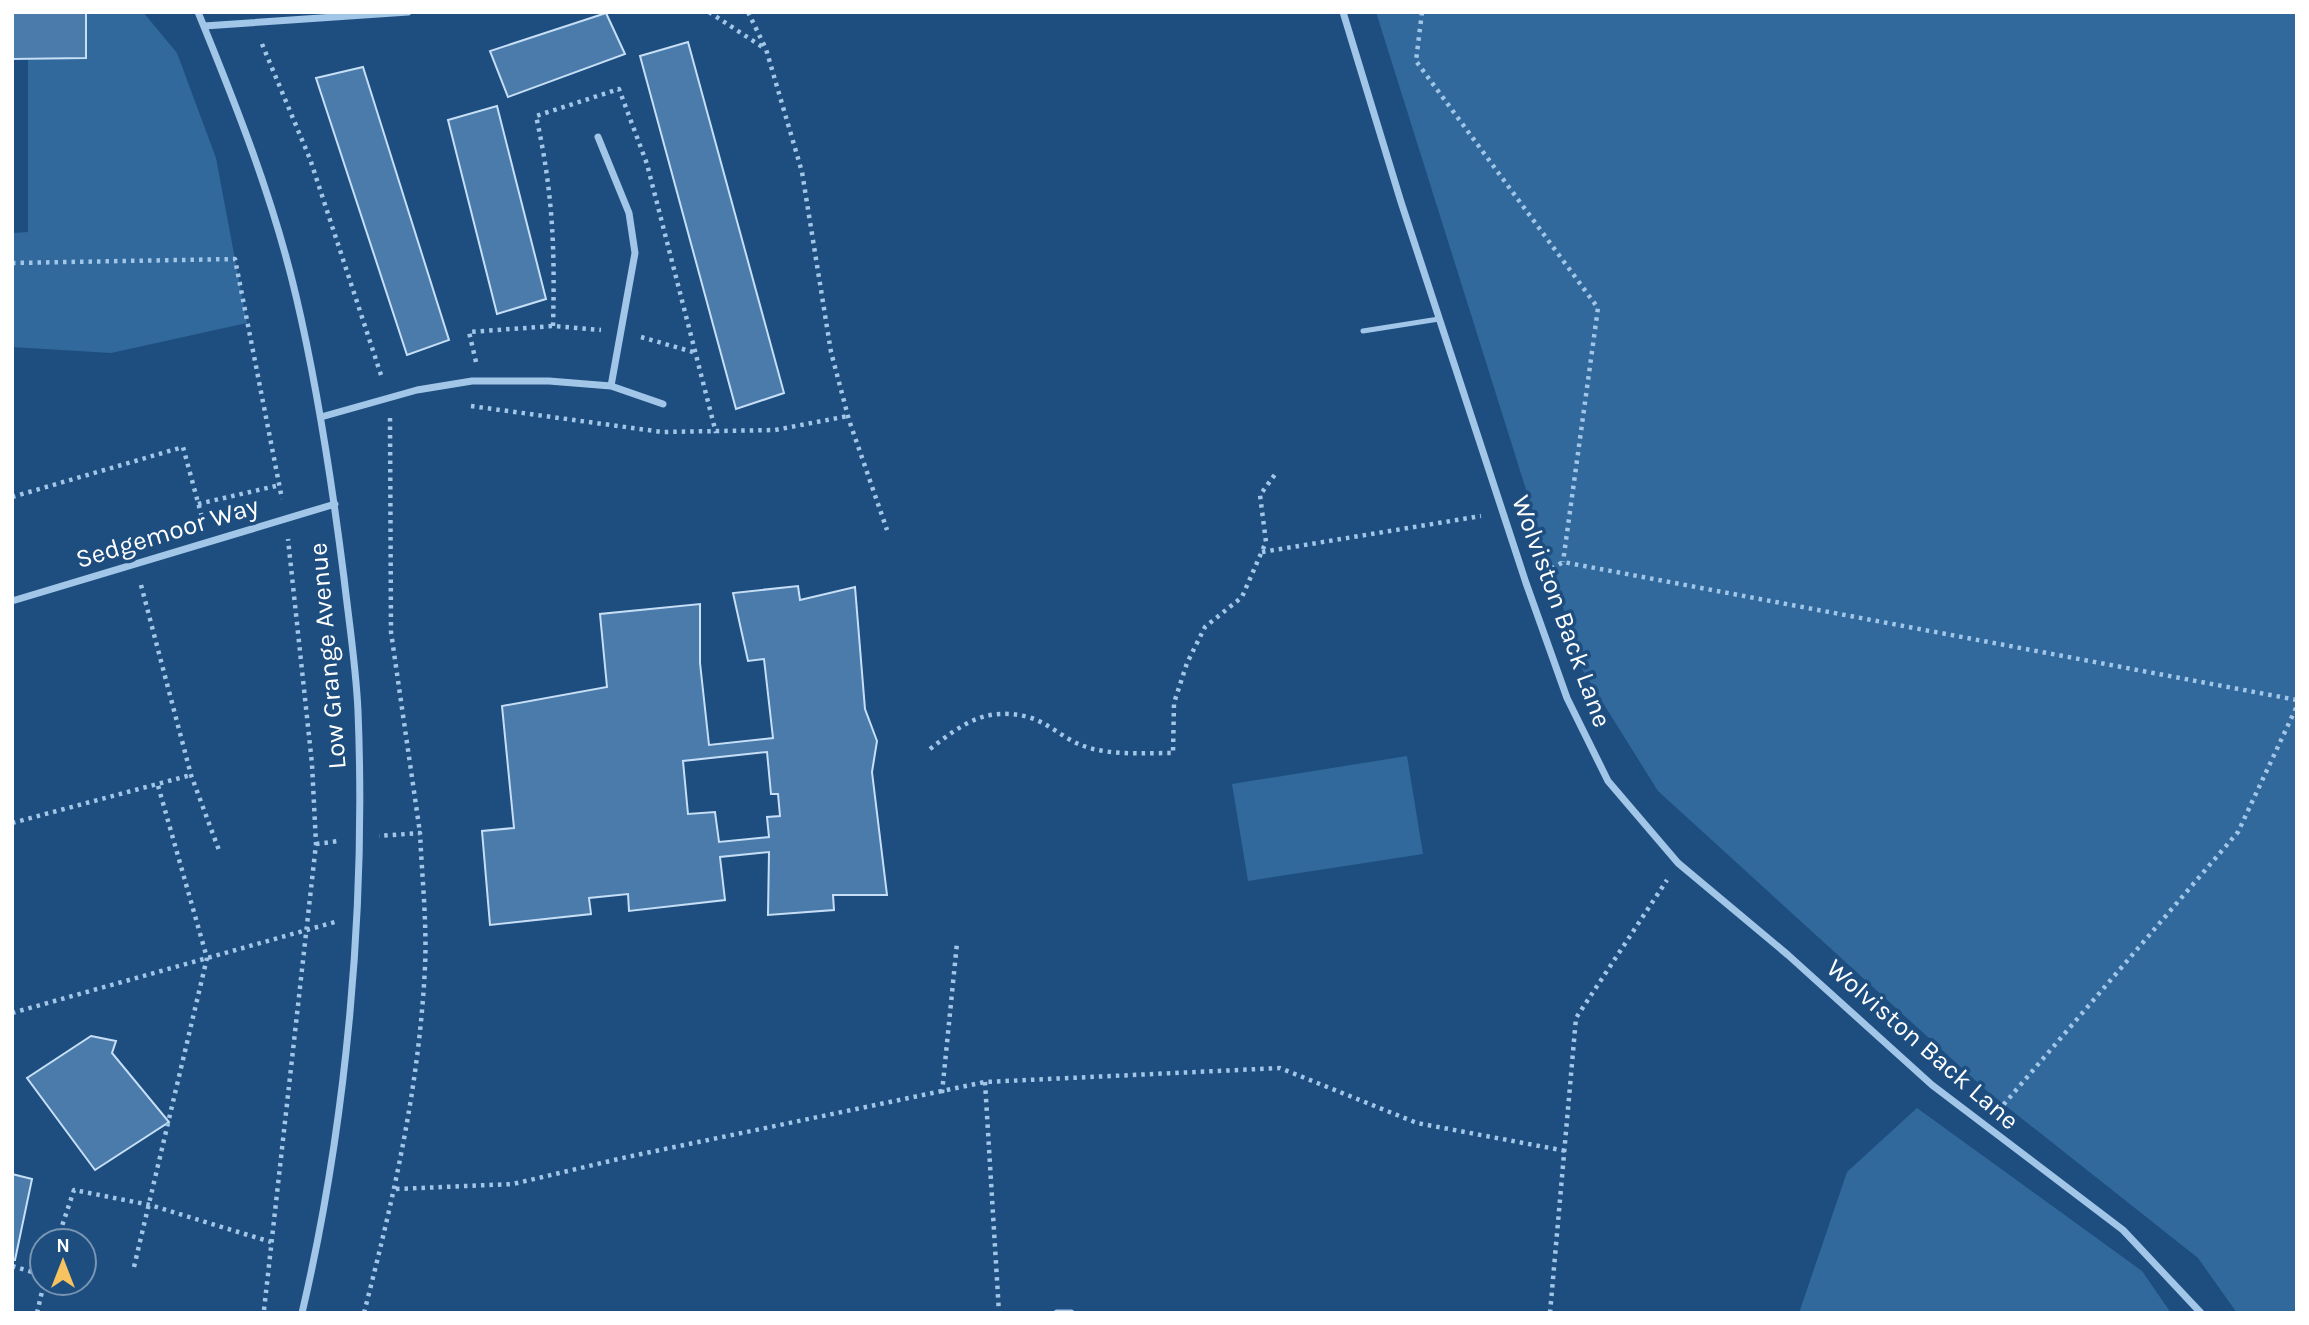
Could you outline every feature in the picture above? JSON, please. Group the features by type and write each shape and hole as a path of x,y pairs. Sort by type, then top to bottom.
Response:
{"street":[{"name":"Low Grange Avenue","path":"198,12 245,129 283,248 321,417 335,504 358,706 356,916 343,1068 328,1193 302,1313"},
{"path":"204,26 408,12"},
{"name":"Wolviston Back Lane","path":"1343,12 1526,583 1567,698 1608,781 1678,863 1788,955 1932,1085 1984,1128 2123,1230 2201,1313"},
{"path":"598,137 629,213 635,253 611,386"},
{"path":"321,417 417,390 480,381 549,381 611,386 663,404"},
{"name":"Sedgemoor Way","path":"12,601 335,504"},
{"path":"1057,1313 1071,1313"}],"lane":[{"path":"1363,331 1439,318"}],"path":[{"path":"709,12 766,49"},
{"path":"748,12 766,49 802,172 831,352 848,416 887,530"},
{"path":"1422,12 1416,61 1598,308 1563,562"},
{"path":"254,23 310,159 350,289 389,398 391,632 420,833 425,966 415,1091 396,1189 364,1313"},
{"path":"12,263 235,259 280,485 293,573 312,764 316,844 264,1310"},
{"path":"480,381 469,332 553,326 621,332 694,352"},
{"path":"458,407 662,432 775,430 848,416"},
{"path":"12,497 183,447 208,542"},
{"path":"930,749 966,720 1000,715 1029,717 1083,746 1132,753 1173,753 1174,703 1187,663 1205,627 1241,597 1266,542 1260,495 1276,473"},
{"path":"198,504 280,485"},
{"path":"1261,552 1502,512"},
{"path":"1526,583 1563,562 2297,700"},
{"path":"135,564 191,775 220,853"},
{"path":"1984,1128 2238,832 2297,706"},
{"path":"12,823 191,775"},
{"path":"134,1267 207,958 157,782"},
{"path":"316,844 420,833"},
{"path":"1550,1313 1576,1018 1678,863"},
{"path":"12,1013 356,916"},
{"path":"942,1093 957,943"},
{"path":"396,1189 513,1184 627,1157 985,1082 1280,1068 1417,1124 1566,1151"},
{"path":"985,1082 999,1313"},
{"path":"62,1227 74,1190 150,1205 271,1242"}],"shaded area":[{"path":"86,12 143,12 177,53 216,158 247,323 111,353 12,347 12,233 28,232 28,59 86,58"},
{"path":"1376,12 2297,12 2297,1313 2237,1313 2198,1258 1987,1091 1658,791 1583,671"},
{"path":"1407,756 1423,854 1248,881 1232,784"},
{"path":"1917,1108 2142,1271 2171,1313 1799,1313 1847,1172"}],"building":[{"path":"12,12 86,12 86,58 12,59"},
{"path":"606,13 625,54 508,97 490,51"},
{"path":"688,42 784,393 736,409 640,56"},
{"path":"363,67 449,340 407,355 316,78"},
{"path":"497,106 546,299 497,314 448,120"},
{"path":"798,586 800,600 855,587 865,709 877,741 872,772 887,895 833,895 834,910 768,915 769,852 720,857 725,900 629,911 628,894 589,898 591,914 490,925 482,831 514,828 502,706 607,687 600,614 700,604 700,663 709,745 773,738 764,659 748,661 733,593","holes":["767,752 771,794 778,794 780,816 767,817 769,837 719,842 715,812 688,814 683,761"]},
{"path":"91,1036 116,1041 112,1053 169,1122 95,1170 27,1078"},
{"path":"12,1174 32,1179 15,1260 12,1260"}]}
